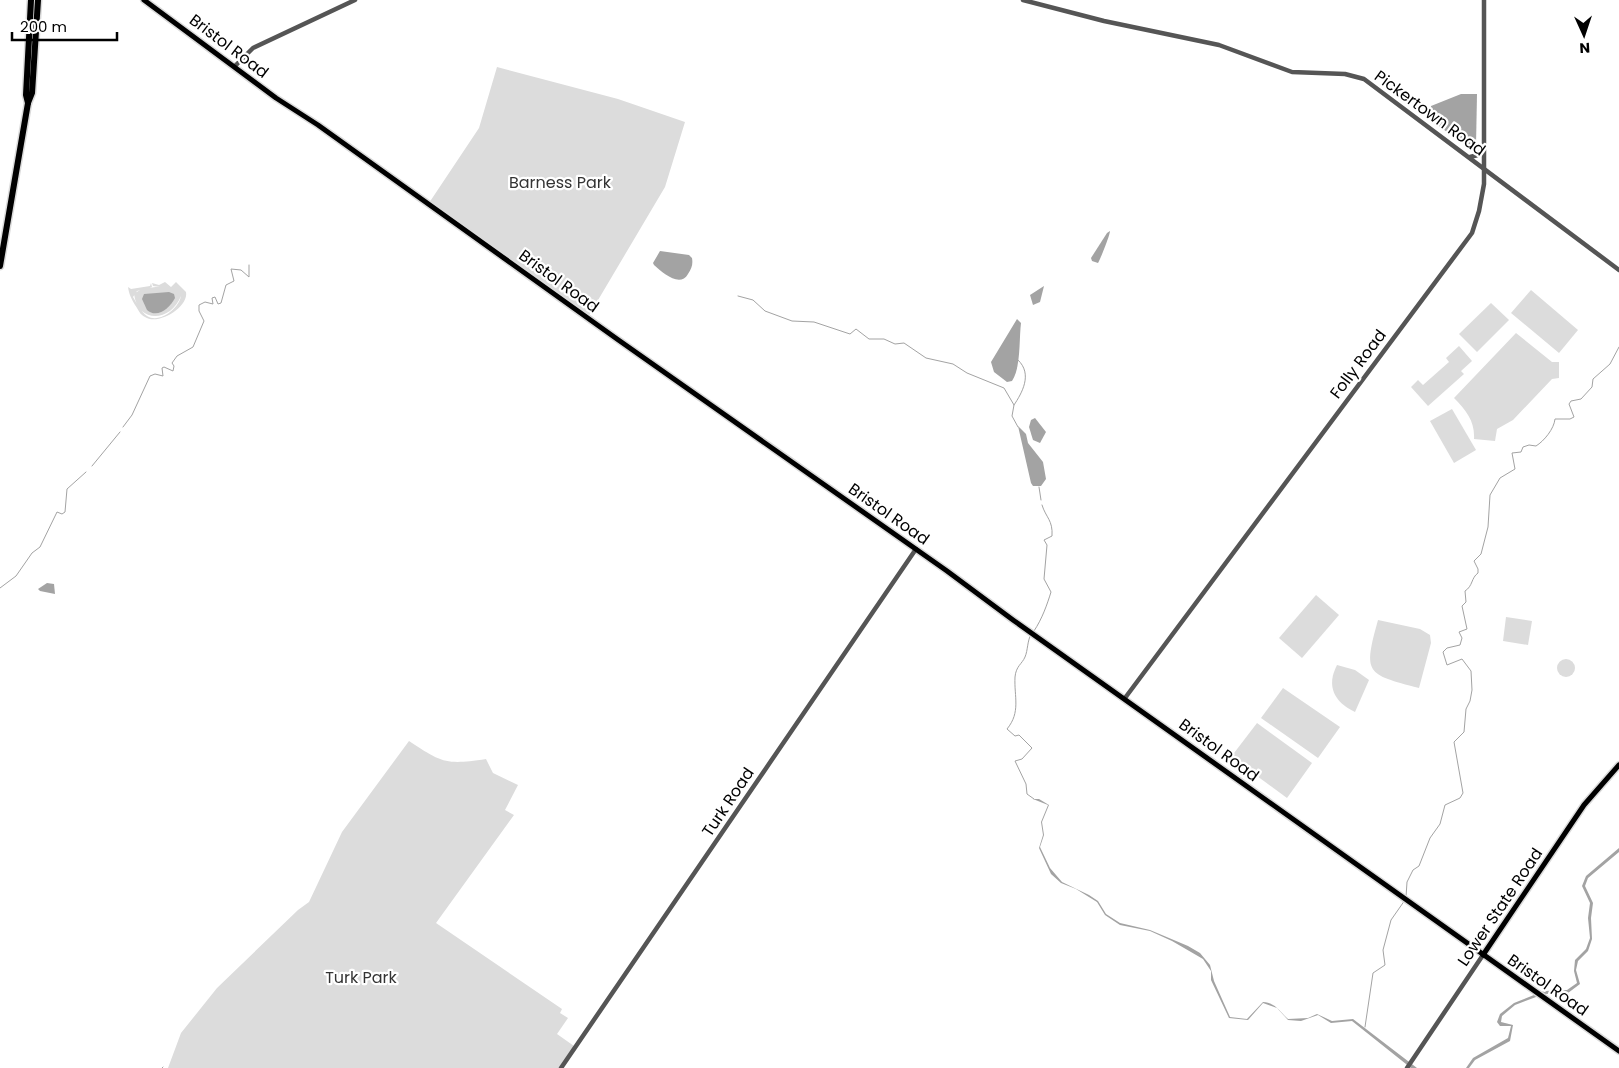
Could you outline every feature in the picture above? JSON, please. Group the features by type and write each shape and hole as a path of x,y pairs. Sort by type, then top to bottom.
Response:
{"highway":[{"path":"28,103 26,95 31,0"},
{"path":"0,266 28,103 32,93 38,0"}],"main road":[{"name":"Bristol Road","path":"144,0 617,339 916,549 1619,1051"},
{"name":"Lower State Road","path":"1483,955 1584,804 1619,765"}],"street":[{"path":"235,66 253,48 355,0"},
{"name":"Pickertown Road","path":"1023,0 1084,17 1220,45 1292,72 1358,77 1484,168 1619,270"},
{"name":"Folly Road","path":"1124,698 1466,243 1479,211 1484,182 1484,0"},
{"path":"1468,157 1478,155 1484,147"},
{"path":"1484,182 1488,178 1496,177"},
{"name":"Turk Road","path":"561,1068 916,549"},
{"name":"Lower State Road","path":"1408,1066 1483,955"}],"green space":[{"name":"Barness Park","path":"497,67 618,99 685,122 665,187 588,317 429,203 479,128"},
{"path":"165,282 171,287 176,282 186,292 186,298 183,304 172,314 157,319 151,319 139,312 131,298 128,287 131,289 150,286 151,283 152,287 147,288 161,287 153,286 152,283 159,285","holes":["181,296 177,305 168,314 152,318 142,311 148,315 163,315 170,311"]},
{"path":"1531,290 1578,330 1559,353 1511,313"},
{"path":"1491,303 1509,320 1477,352 1459,334"},
{"path":"1516,333 1552,362 1559,362 1559,378 1552,379 1513,420 1497,429 1495,441 1474,439 1472,422 1454,398"},
{"path":"1459,346 1472,361 1461,371 1464,374 1428,406 1411,387 1418,380 1423,385 1449,362 1446,358"},
{"path":"1452,409 1476,450 1454,463 1430,421"},
{"path":"1316,595 1339,615 1302,658 1279,638"},
{"path":"1506,617 1532,621 1528,645 1503,641"},
{"path":"1378,620 1420,629 1430,635 1431,643 1419,688 1388,679 1379,675 1373,669 1370,662 1371,651"},
{"path":"1562,659 1570,659 1575,664 1573,675 1562,677 1557,672 1557,664"},
{"path":"1337,665 1355,670 1369,680 1355,712 1342,703 1334,693 1332,680"},
{"path":"1283,688 1340,727 1318,758 1261,718"},
{"path":"1257,723 1312,763 1287,798 1231,757"},
{"name":"Turk Park","path":"409,741 437,758 453,762 486,759 493,773 518,785 505,810 514,815 436,923 562,1009 560,1013 568,1018 557,1034 574,1046 559,1068 168,1068 181,1033 217,988 298,910 309,902 342,832"}],"shaded area":[{"path":"1461,94 1477,94 1476,146 1470,148 1430,120 1431,106"},
{"path":"1110,231 1098,263 1092,261 1091,258"},
{"path":"660,251 689,255 692,258 691,268 685,278 681,280 671,278 654,265 653,263"},
{"path":"1044,286 1040,302 1033,305 1030,295"},
{"path":"169,292 174,294 175,298 167,309 159,313 147,310 142,299 144,294"},
{"path":"1017,319 1021,323 1017,369 1012,381 1007,382 994,372 991,362"},
{"path":"1035,418 1046,432 1040,443 1033,440 1029,427 1031,420"},
{"path":"1018,426 1026,434 1028,443 1043,462 1046,479 1041,486 1033,486 1031,483"},
{"path":"47,583 54,584 55,594 38,589"},
{"path":"1033,799 1039,799 1049,805 1042,822 1044,835 1040,847 1050,868 1062,882 1089,895 1098,901 1106,914 1120,923 1150,930 1200,953 1210,965 1214,981 1230,1017 1247,1019 1263,1002 1277,1008 1263,1003 1248,1020 1229,1018 1211,980 1211,971 1203,959 1150,931 1120,925 1105,915 1097,902 1076,889 1061,883 1051,874 1039,848 1043,835 1041,822 1048,805"},
{"path":"1619,848 1619,852 1588,878 1585,886 1593,903 1591,918 1592,939 1588,951 1578,961 1576,970 1580,984 1568,993 1544,994 1515,1005 1502,1016 1501,1022 1513,1025 1510,1041 1475,1060 1469,1068 1466,1068 1473,1058 1508,1038 1511,1026 1500,1026 1497,1022 1500,1014 1514,1003 1544,991 1567,990 1577,983 1574,971 1575,960 1586,949 1590,938 1588,918 1590,903 1582,886 1586,876"},
{"path":"1277,1008 1288,1019 1308,1018 1317,1014 1332,1021 1353,1019 1417,1068 1411,1068 1352,1021 1331,1023 1318,1015 1301,1021 1288,1020"}],"waterway":[{"path":"123,427 132,415 150,376 155,374 163,376 162,368 164,367 173,371 174,366 172,363 177,356 193,347 204,321 199,311 199,305 205,302 213,304 212,298 215,297 218,304 221,303 226,285 234,281 231,269 241,270 249,277 249,265"},
{"path":"738,296 753,300 765,311 792,321 814,322 850,334 856,329 869,339 884,339 895,344 904,343 926,358 953,364 967,373 1004,388 1014,405 1012,416 1018,427"},
{"path":"1406,897 1407,882 1413,870 1419,866 1430,838 1440,824 1445,805 1460,798 1463,793 1454,742 1464,732 1466,709 1472,690 1471,671 1462,659 1447,665 1443,652 1447,648 1460,645 1462,638 1459,632 1467,629 1462,606 1466,602 1465,591 1478,573 1474,561 1481,554 1488,527 1490,495 1500,478 1515,469 1512,453 1521,452 1523,447 1539,444 1551,431 1555,419 1570,419 1574,417 1569,404 1571,401 1581,399 1592,387 1593,379 1610,364 1619,347"},
{"path":"1014,405 1025,383 1025,371 1018,360"},
{"path":"92,466 120,432"},
{"path":"0,588 16,576 32,553 40,547 57,512 62,514 65,512 67,489 86,472"},
{"path":"1039,487 1041,500"},
{"path":"1034,631 1044,612 1051,592 1044,579 1047,545 1044,540 1052,536 1052,531 1042,505"},
{"path":"1031,634 1027,652 1016,673 1014,717 1007,729 1015,736 1019,735 1032,748 1022,759 1015,761 1026,784 1027,794 1034,799"},
{"path":"1365,1027 1373,973 1385,965 1383,950 1391,920 1405,900"}]}
